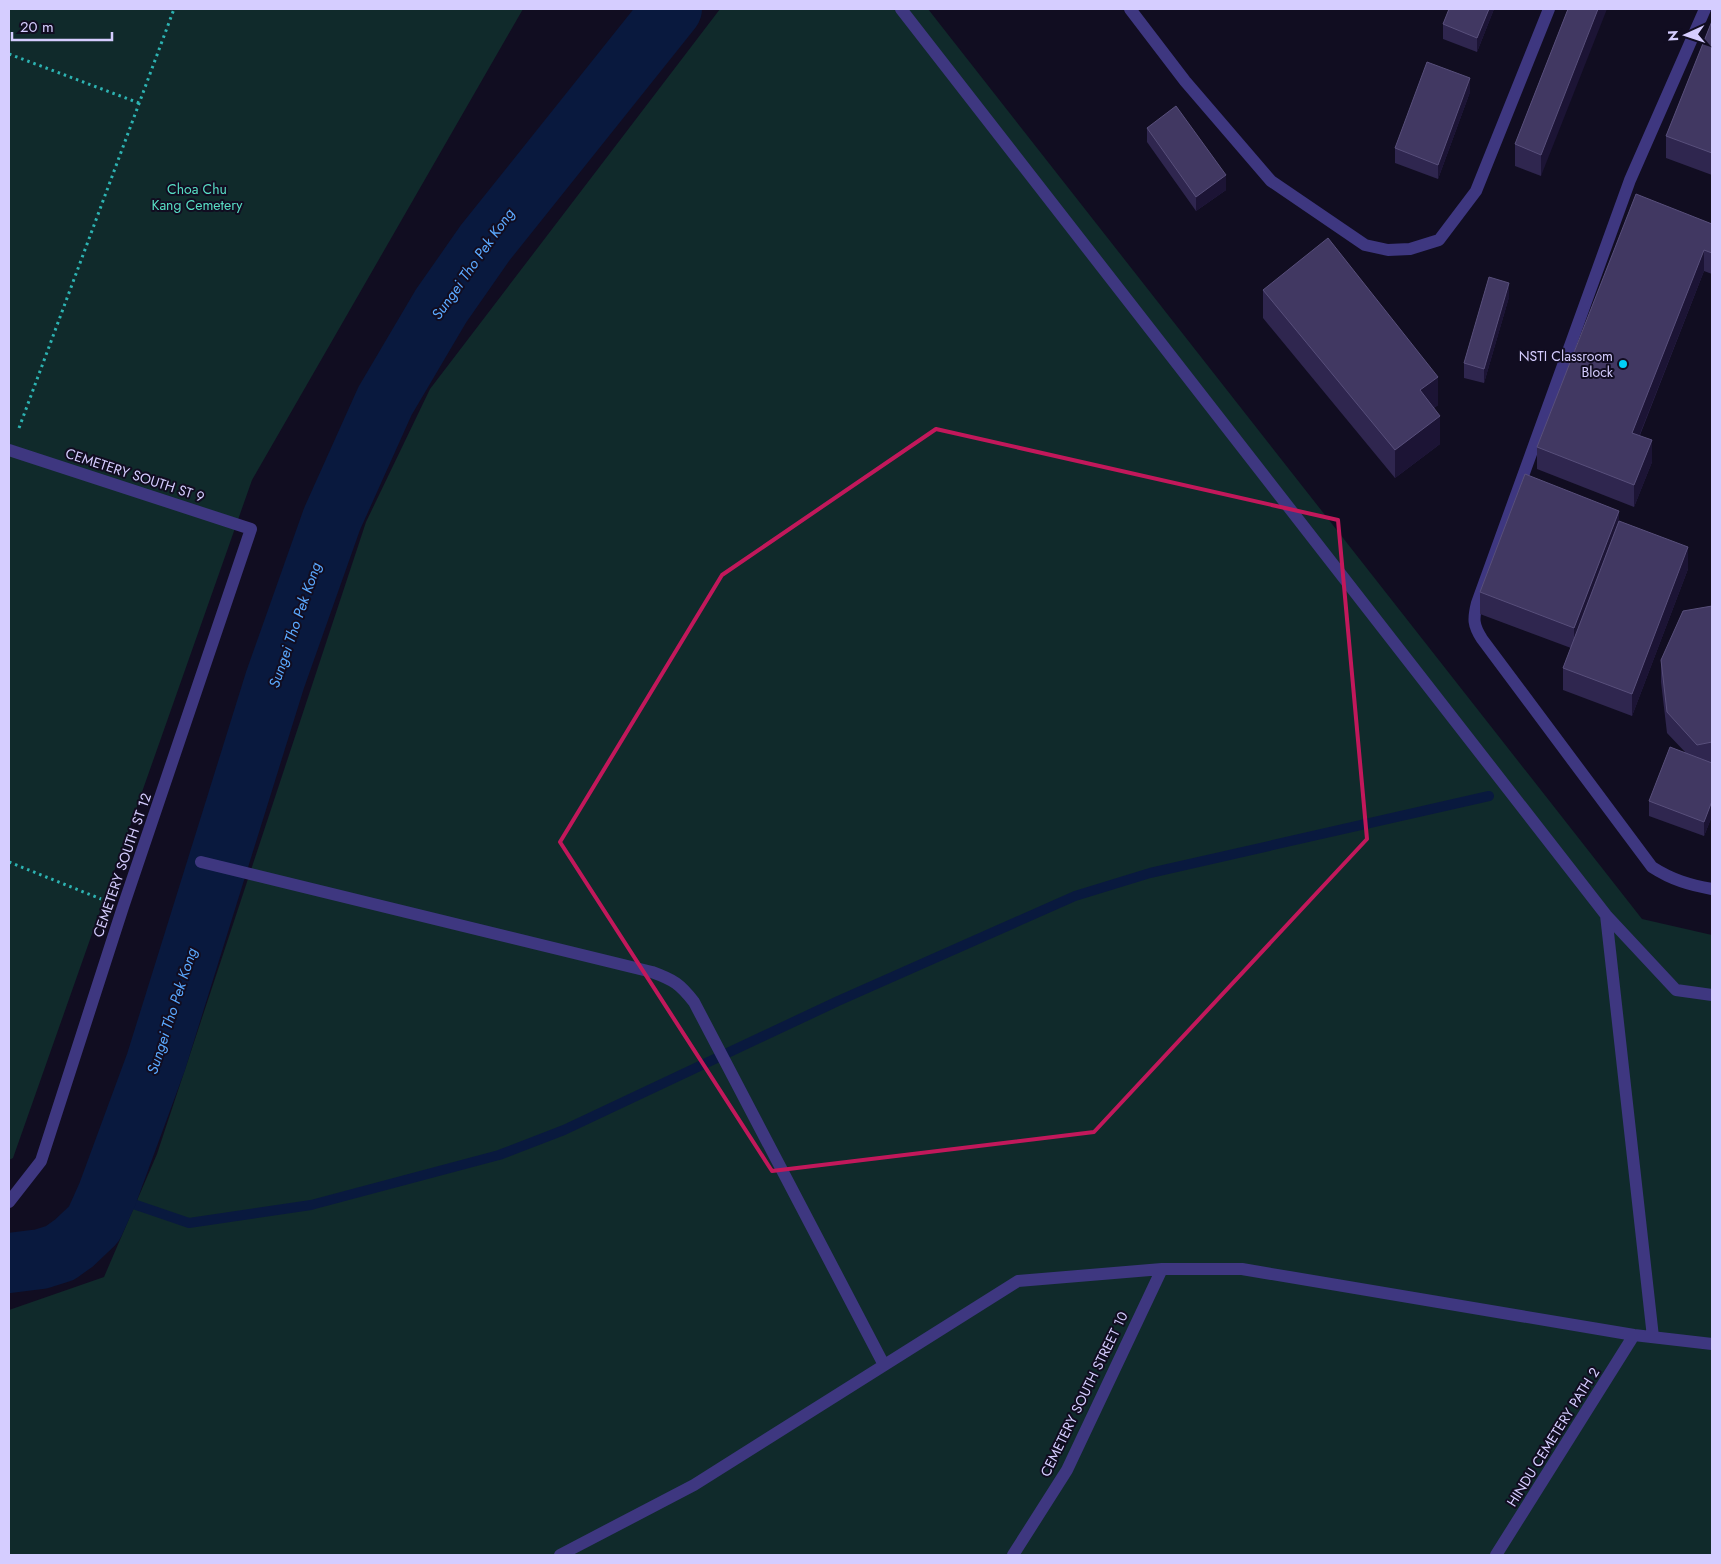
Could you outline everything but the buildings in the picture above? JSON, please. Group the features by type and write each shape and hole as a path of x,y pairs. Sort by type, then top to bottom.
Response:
{"lane":[{"path":"900,9 1606,915 1676,990 1712,995"},
{"path":"1130,9 1185,81 1271,181 1365,245 1388,250 1410,249 1439,240 1476,191 1549,9"},
{"path":"1705,9 1630,180 1477,603 1474,617 1475,628 1482,639 1652,868 1667,877 1712,889"},
{"name":"CEMETERY SOUTH ST 9","path":"10,450 251,529"},
{"name":"CEMETERY SOUTH ST 12","path":"9,1202 41,1161 123,908 251,529"},
{"path":"201,862 671,978 684,988 694,1002 884,1365"},
{"path":"1606,915 1653,1338"},
{"path":"560,1555 694,1485 1018,1280 1162,1269 1242,1269 1653,1338 1712,1344"},
{"name":"CEMETERY SOUTH STREET 10","path":"1013,1555 1067,1470 1162,1269"},
{"name":"HINDU CEMETERY PATH 2","path":"1496,1555 1634,1334"}],"path":[{"path":"10,450 174,9"},
{"path":"9,54 139,103"},
{"path":"9,862 123,908"}],"highlighted area":[{"path":"936,429 1338,520 1367,839 1094,1132 772,1171 560,842 722,575"}],"green space":[{"name":"Choa Chu Kang Cemetery","path":"9,9 523,9 252,480 13,1158 9,1160"},
{"path":"720,9 928,9 1642,919 1712,935 1712,1555 9,1555 9,1310 104,1277 157,1154 366,522 430,389"}],"waterway":[{"name":"Sungei Tho Pek Kong","path":"9,1263 41,1259 60,1253 94,1224 107,1195 156,1062 275,680 332,519 385,401 441,306 485,243 672,9"},
{"path":"107,1195 189,1223 311,1205 499,1155 564,1130 838,1001 1075,896 1150,873 1489,796"}],"place":[{"name":"NSTI Classroom Block","path":"1623,364"}]}
